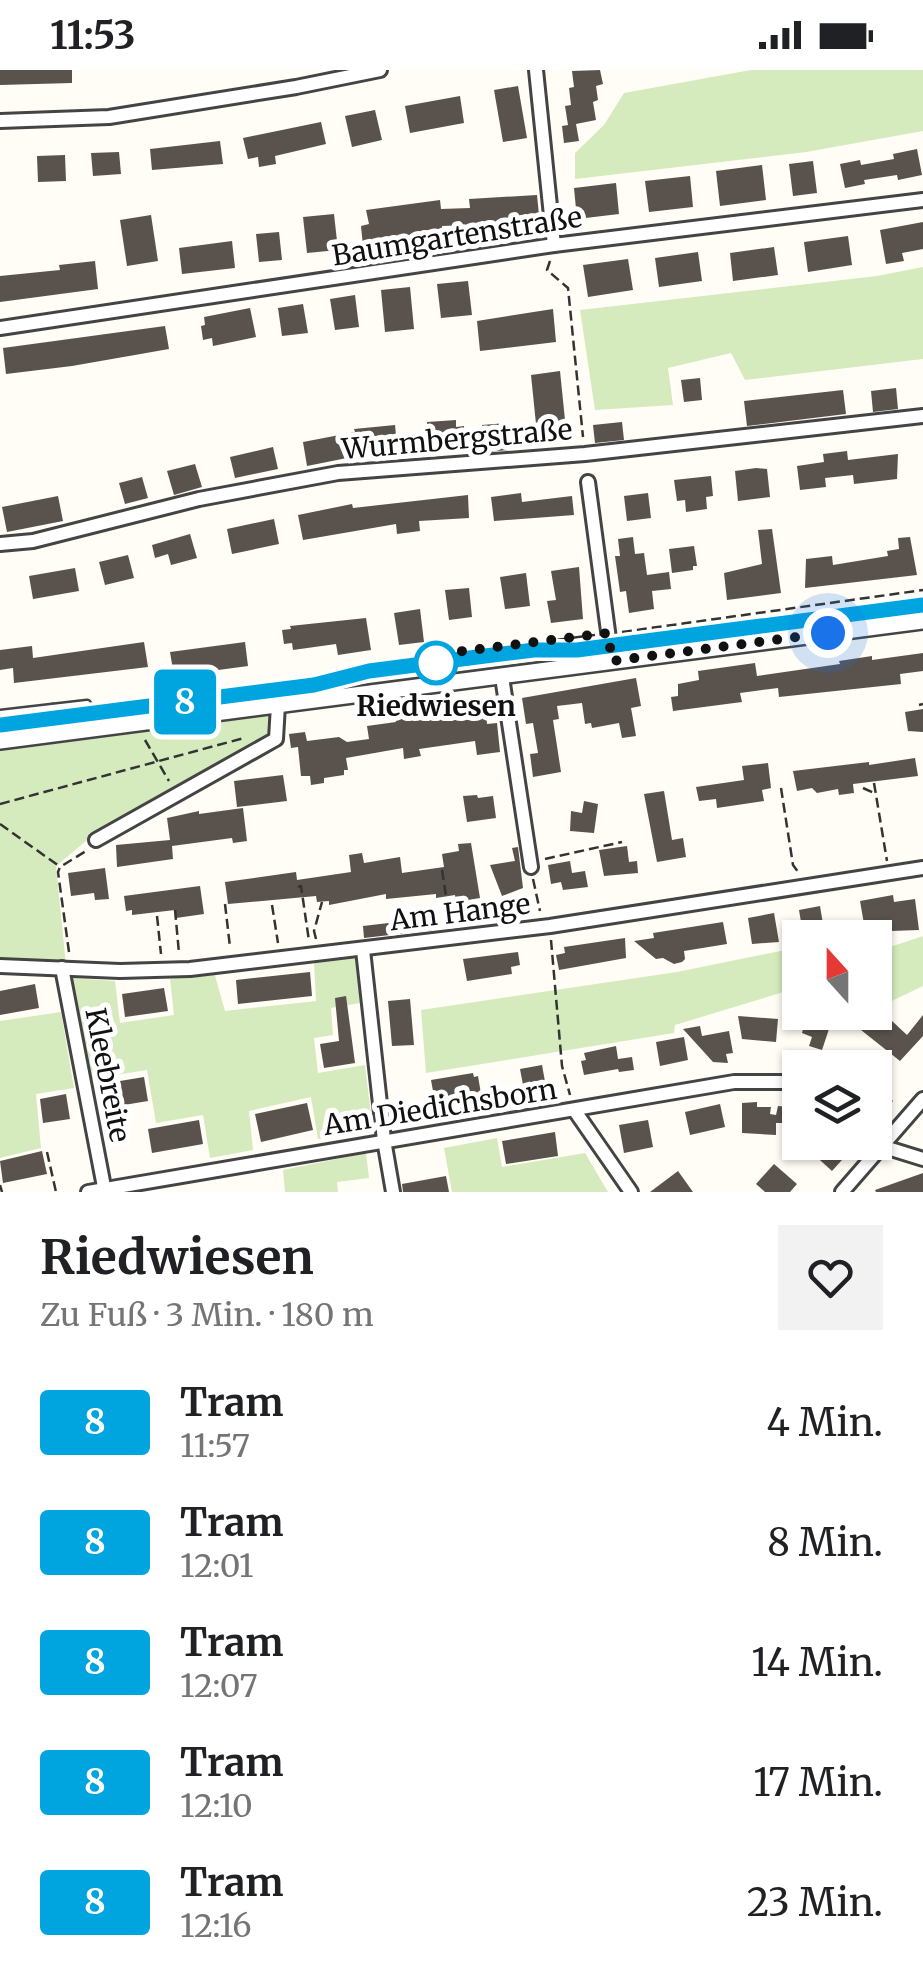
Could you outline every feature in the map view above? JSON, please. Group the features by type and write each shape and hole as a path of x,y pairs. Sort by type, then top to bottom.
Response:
{"street":[{"path":"0,121 109,116 380,70"},
{"path":"536,70 554,245"},
{"name":"Baumgartenstraße","path":"0,328 554,245 923,200"},
{"name":"Wurmbergstraße","path":"0,544 34,541 199,498 338,473 584,454 923,416"},
{"path":"588,482 612,661"},
{"path":"0,741 923,621"},
{"path":"502,677 531,870"},
{"path":"96,840 276,738 278,706"},
{"name":"Am Hange","path":"0,966 163,970 280,959 550,926 923,868"},
{"path":"363,950 393,1192"},
{"name":"Kleebreite","path":"66,968 105,1190"},
{"name":"Am Diedichsborn","path":"88,1192 734,1082 782,1082"},
{"path":"892,1131 923,1099"},
{"path":"575,1111 631,1192"},
{"path":"892,1149 923,1158"},
{"path":"842,1192 867,1160"}],"lane":[{"path":"0,714 87,704"},
{"path":"54,708 57,734"}],"path":[{"path":"554,245 547,270 568,288 584,454"},
{"path":"394,660 923,590"},
{"path":"138,730 178,795"},
{"path":"0,804 244,738"},
{"path":"874,784 889,874"},
{"path":"781,788 793,864 806,887"},
{"path":"863,788 875,793"},
{"path":"0,824 60,866"},
{"path":"60,866 89,850 96,840"},
{"path":"537,901 531,870 622,842"},
{"path":"60,866 66,968"},
{"path":"442,870 450,922"},
{"path":"298,887 301,886 311,955"},
{"path":"314,931 322,902"},
{"path":"224,904 232,964"},
{"path":"272,905 280,959"},
{"path":"175,910 181,969"},
{"path":"157,916 163,970"},
{"path":"550,926 562,1066 575,1111"},
{"path":"47,1152 56,1192"},
{"path":"0,1185 2,1192"}],"green space":[{"path":"751,70 923,70 923,131 806,152 575,179 575,153 604,125 624,93"},
{"path":"923,267 923,359 745,380 731,353 668,368 673,405 595,410 580,310 877,276"},
{"path":"276,714 273,738 92,836 56,866 66,965 0,962 0,751"},
{"path":"923,936 923,986 892,1001 892,946"},
{"path":"782,951 782,992 675,1025 674,1033 426,1073 421,1010 677,972"},
{"path":"355,956 360,1003 331,1008 333,1035 314,1038 318,1073 365,1065 373,1132 318,1139 311,1097 249,1111 253,1150 210,1158 203,1115 156,1123 147,1070 90,1079 72,978 115,981 120,1023 174,1015 170,979 214,972 225,1011 316,1001 314,963"},
{"path":"61,1012 74,1088 36,1094 41,1148 0,1158 0,1021"},
{"path":"497,1138 502,1167 585,1153 608,1192 452,1192 444,1148"},
{"path":"366,1153 369,1178 337,1182 338,1192 285,1192 283,1170"}],"building":[{"path":"0,70 72,70 72,83 0,85"},
{"path":"600,70 603,84 596,86 598,100 593,102 596,120 576,124 579,141 564,143 562,126 568,125 565,106 571,105 572,71"},
{"path":"518,86 527,138 503,142 494,90"},
{"path":"460,96 464,123 410,133 405,106"},
{"path":"375,110 382,140 352,147 345,116"},
{"path":"321,122 326,144 275,156 276,164 259,167 258,157 248,159 243,138"},
{"path":"220,141 223,164 152,170 150,149"},
{"path":"917,149 922,175 864,180 865,184 845,188 840,164 894,159 893,154"},
{"path":"119,152 121,174 93,176 91,153"},
{"path":"65,155 66,181 38,182 37,156"},
{"path":"813,161 817,193 793,196 789,164"},
{"path":"762,165 766,200 720,206 716,171"},
{"path":"690,176 693,207 649,212 645,181"},
{"path":"616,183 619,214 577,219 574,188"},
{"path":"537,195 540,225 472,232 471,225 442,226 444,237 363,246 361,226 369,224 366,210 440,200 441,209 470,208 469,199"},
{"path":"334,214 338,250 307,253 303,217"},
{"path":"151,215 158,261 127,266 120,220"},
{"path":"923,222 923,249 902,253 904,261 886,264 880,230"},
{"path":"279,232 282,260 259,262 256,234"},
{"path":"848,236 852,265 808,272 804,242"},
{"path":"232,241 235,268 182,274 179,248"},
{"path":"774,247 778,275 733,281 730,253"},
{"path":"698,252 702,281 659,287 655,258"},
{"path":"628,259 633,290 588,297 583,265"},
{"path":"95,261 98,289 0,302 0,276 60,270 59,265"},
{"path":"468,281 472,315 441,318 437,284"},
{"path":"410,287 414,329 385,332 381,290"},
{"path":"355,295 359,327 335,330 330,299"},
{"path":"303,304 308,333 282,336 278,308"},
{"path":"250,308 256,337 213,346 212,338 203,340 204,317"},
{"path":"553,309 556,342 480,351 477,321"},
{"path":"165,326 169,349 6,374 3,348"},
{"path":"560,371 565,420 536,424 531,375"},
{"path":"700,378 702,400 684,402 681,380"},
{"path":"896,388 898,409 873,412 871,391"},
{"path":"843,390 846,414 747,426 744,401"},
{"path":"456,420 456,427 464,426 465,446 429,449 427,422"},
{"path":"622,422 624,440 595,443 593,425"},
{"path":"507,423 509,450 485,452 482,425"},
{"path":"395,425 398,454 357,456 307,466 303,442 355,432 354,429"},
{"path":"273,447 278,469 235,478 230,457"},
{"path":"847,451 848,460 898,454 897,479 854,484 853,475 825,478 826,487 800,490 797,466 824,462 823,454"},
{"path":"195,464 202,487 174,495 167,471"},
{"path":"767,469 770,497 738,501 735,471"},
{"path":"711,476 713,496 706,497 707,509 686,512 685,500 677,501 674,480"},
{"path":"142,477 148,498 125,504 119,483"},
{"path":"521,493 522,502 572,496 574,515 494,521 491,497"},
{"path":"648,493 651,518 627,521 624,496"},
{"path":"468,495 469,518 419,521 420,531 397,534 396,524 303,540 298,515 352,504 353,508"},
{"path":"58,496 63,521 7,532 2,507"},
{"path":"274,519 279,544 232,554 227,529"},
{"path":"772,529 781,593 727,600 724,573 762,564 758,530"},
{"path":"190,534 197,558 171,565 168,554 155,558 152,545"},
{"path":"633,537 635,554 644,553 647,575 669,572 671,589 652,591 654,609 629,613 626,591 620,592 615,556 620,556 618,539"},
{"path":"910,537 917,575 805,588 806,559 832,556 833,565 888,556 887,551 899,549 898,538"},
{"path":"694,546 697,566 672,573 669,549"},
{"path":"128,555 134,578 105,585 99,562"},
{"path":"579,567 583,619 551,623 547,601 556,600 551,571"},
{"path":"75,568 79,591 33,599 29,576"},
{"path":"526,573 530,606 505,609 500,577"},
{"path":"469,588 472,617 449,620 445,590"},
{"path":"420,609 424,642 399,645 394,613"},
{"path":"366,618 371,650 338,655 336,644 293,650 292,643 284,644 282,630 291,629 290,626"},
{"path":"144,642 148,667 14,683 13,668 0,670 0,650 32,646 33,658"},
{"path":"245,642 248,666 174,676 170,652"},
{"path":"923,653 923,671 900,674 901,684 779,697 778,688 740,693 742,702 673,711 671,697 678,696 678,684 699,680 698,671 755,663 757,676 872,656 872,660"},
{"path":"636,678 641,706 631,708 636,736 622,738 619,723 592,728 591,723 585,724 582,703 557,706 559,719 553,720 561,772 533,777 530,754 538,753 533,723 526,724 522,698"},
{"path":"923,709 923,732 908,731 905,712"},
{"path":"486,710 487,724 497,723 500,752 477,755 475,741 419,749 421,756 404,759 403,748 346,758 348,770 344,770 344,775 311,785 310,776 301,776 298,747 291,748 289,734 305,732 307,741 339,737 347,742 369,739 367,726 396,722 395,719"},
{"path":"915,758 918,776 853,784 854,793 839,795 838,789 797,791 793,771 869,765"},
{"path":"768,763 771,788 762,790 764,801 717,808 716,799 699,801 696,787 744,780 742,766"},
{"path":"283,775 287,801 237,807 234,781"},
{"path":"664,791 672,840 683,838 686,857 657,862 644,794"},
{"path":"463,796 493,796 496,818 467,822"},
{"path":"584,801 598,804 594,833 570,831 571,811 582,813"},
{"path":"243,808 247,841 233,843 232,838 172,846 173,859 117,867 116,845 170,840 167,818"},
{"path":"471,843 480,898 456,902 455,895 386,899 386,894 329,905 329,901 317,902 316,896 228,904 225,882 296,872 297,880 351,872 349,855 362,853 364,863 400,857 402,873 444,867 442,854 459,851 458,844"},
{"path":"627,846 629,862 637,861 638,873 604,876 599,850"},
{"path":"518,847 523,888 502,896 490,865 515,861 512,848"},
{"path":"570,861 572,873 585,871 588,887 563,890 561,882 551,884 548,865"},
{"path":"105,868 109,899 95,900 94,893 71,896 68,873"},
{"path":"200,886 204,914 176,918 175,910 132,915 132,910 126,911 124,896"},
{"path":"893,895 894,902 915,899 919,930 892,931 892,920 863,920 860,901"},
{"path":"820,906 822,920 801,920 799,910"},
{"path":"774,913 779,942 752,944 748,918"},
{"path":"431,918 433,930 364,938 363,926"},
{"path":"723,922 727,944 684,951 685,959 674,964 656,959 634,941 654,938 653,933"},
{"path":"625,938 626,958 559,970 556,955 565,953 564,947"},
{"path":"518,952 520,965 511,967 512,974 467,981 463,959"},
{"path":"310,972 312,996 238,1004 236,980"},
{"path":"35,984 39,1008 0,1015 0,991"},
{"path":"164,988 168,1011 125,1017 122,994"},
{"path":"346,996 355,1063 324,1068 320,1044 339,1041 335,998"},
{"path":"410,999 414,1045 392,1046 388,1001"},
{"path":"923,1015 923,1036 900,1061 892,1050 886,1050 861,1030 892,1030 892,1021 907,1035"},
{"path":"738,1016 778,1019 776,1042 742,1039"},
{"path":"700,1026 702,1036 729,1031 733,1053 726,1054 728,1063 713,1062 683,1029"},
{"path":"829,1030 822,1050 809,1046 812,1037 802,1033"},
{"path":"684,1037 688,1060 660,1066 656,1042"},
{"path":"616,1046 618,1059 632,1057 634,1070 584,1075 584,1053"},
{"path":"542,1065 546,1087 524,1090 520,1069"},
{"path":"473,1073 478,1076 481,1094 435,1102 431,1080"},
{"path":"144,1077 148,1101 124,1105 120,1081"},
{"path":"66,1094 70,1119 43,1123 40,1099"},
{"path":"757,1102 757,1107 771,1107 770,1114 776,1115 778,1106 782,1106 782,1123 776,1123 776,1135 742,1133 742,1103"},
{"path":"307,1103 313,1130 261,1142 255,1114"},
{"path":"720,1104 725,1127 690,1135 685,1112"},
{"path":"199,1120 203,1144 152,1153 148,1129"},
{"path":"648,1120 653,1147 624,1153 619,1125"},
{"path":"555,1132 558,1156 506,1164 502,1141"},
{"path":"42,1151 47,1174 3,1183 0,1161"},
{"path":"820,1160 842,1160 832,1171"},
{"path":"774,1164 797,1184 790,1192 765,1192 756,1184"},
{"path":"678,1171 693,1192 650,1192"},
{"path":"923,1173 923,1192 875,1190"},
{"path":"446,1176 449,1192 403,1192 402,1184"}],"tram line":[{"path":"0,725 923,605"},
{"name":"8","path":"0,725 314,685 369,671 534,650 577,650 923,605"}],"place":[{"name":"Riedwiesen","path":"436,663"}],"route":[{"path":"436,663 423,656 608,633 612,661 828,633"}]}
